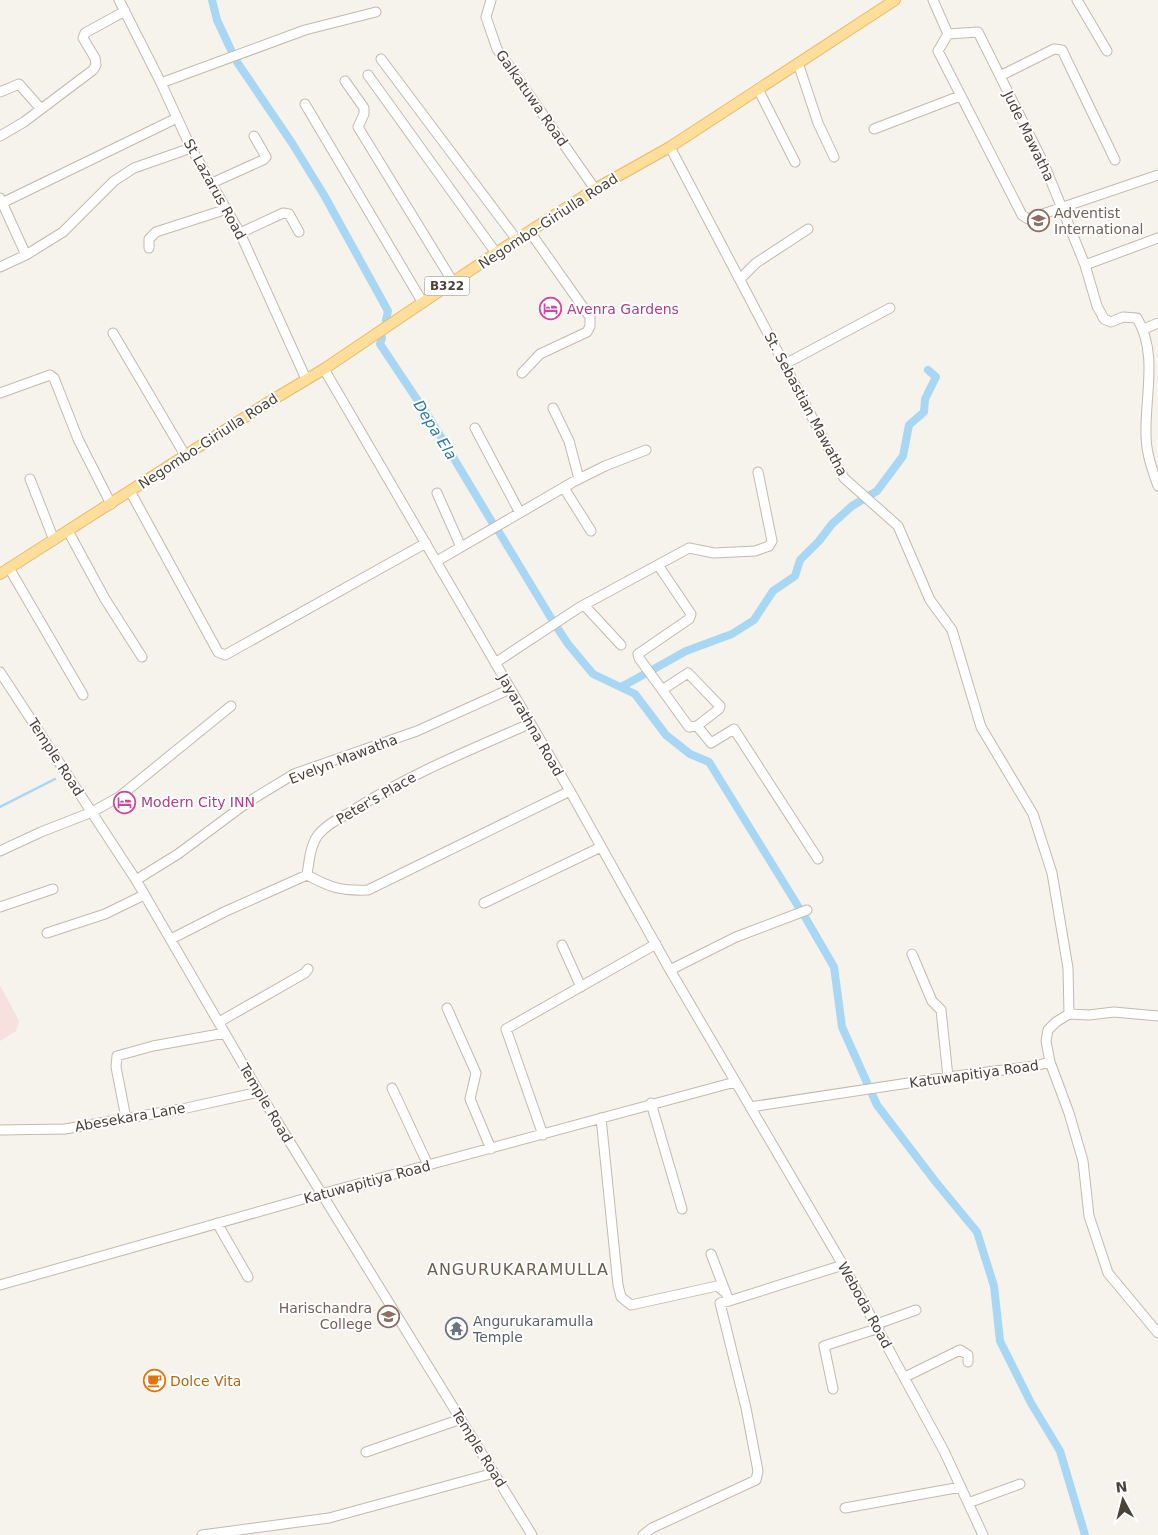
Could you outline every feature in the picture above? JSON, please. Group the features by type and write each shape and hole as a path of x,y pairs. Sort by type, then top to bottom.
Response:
{"main road":[{"name":"Negombo-Giriulla Road","path":"4,571 324,369 595,189 670,147 895,0"}],"street":[{"name":"St Lazarus Road","path":"119,0 191,148 240,233 306,380"},
{"name":"Galkatuwa Road","path":"490,0 486,16 497,49 595,189"},
{"path":"933,0 948,34 938,52 1022,215 1028,219 1035,218 1158,175"},
{"path":"1077,0 1107,51"},
{"path":"0,136 24,122 93,70 96,65 95,58 83,38 85,33 125,11"},
{"path":"161,83 305,30 376,12"},
{"name":"Jude Mawatha","path":"948,34 978,32 1044,164 1063,207 1085,265 1097,306 1104,319 1111,322 1123,317 1137,318 1144,329"},
{"path":"1000,76 1054,49 1062,50 1115,160"},
{"path":"381,59 517,240"},
{"path":"798,63 818,123 834,156"},
{"path":"368,75 496,253"},
{"path":"345,80 364,108 364,114 358,127 453,282"},
{"path":"0,92 19,84 41,109"},
{"path":"758,89 795,162"},
{"path":"874,129 960,96"},
{"path":"305,104 422,303"},
{"path":"26,255 1,200 177,118"},
{"path":"212,183 266,157 254,136"},
{"name":"St. Sebastian Mawatha","path":"670,147 844,478 898,526 930,600 952,630 981,727 1033,814 1052,873 1068,968 1069,1014"},
{"path":"0,267 26,255 63,232 114,181 134,168 191,148"},
{"path":"149,248 148,239 156,232 227,209"},
{"path":"240,233 283,213 289,214 299,232"},
{"path":"740,279 756,263 808,229"},
{"path":"522,373 540,354 587,332 590,326 590,317 530,232"},
{"path":"1085,265 1158,238"},
{"path":"785,364 890,308"},
{"path":"1158,323 1144,329 1154,348 1151,363 1146,434 1149,463 1158,486"},
{"path":"113,333 185,455"},
{"name":"Jayarathna Road","path":"324,369 570,791 735,1082"},
{"path":"0,393 50,375 54,378 78,439 111,504"},
{"path":"553,408 569,441 579,479"},
{"path":"475,428 520,513"},
{"path":"437,561 579,479 605,466 646,450"},
{"path":"495,663 584,605 688,548 714,553 755,551 769,546 772,541 758,472"},
{"path":"30,479 54,540"},
{"path":"564,488 591,531"},
{"path":"130,492 218,652 225,655 426,543"},
{"path":"437,493 461,547"},
{"path":"68,531 105,599 142,657"},
{"path":"658,565 691,614 689,619 638,654 639,658 662,690 689,727 697,726 719,709 720,706 688,673 662,690"},
{"path":"4,571 83,695"},
{"path":"584,605 621,645"},
{"name":"Temple Road","path":"0,672 136,880 259,1092 532,1535"},
{"name":"Evelyn Mawatha","path":"136,880 178,854 248,802 294,774 417,731 510,689"},
{"path":"0,851 92,812 119,797 231,706"},
{"name":"Peter's Place","path":"307,875 310,853 318,836 328,826 366,801 443,762 530,724"},
{"path":"697,726 711,743 734,729 818,860"},
{"path":"171,939 224,912 307,875 327,886 346,890 368,890 570,791"},
{"path":"484,903 601,846"},
{"path":"0,907 53,889"},
{"path":"47,933 105,914 144,895"},
{"path":"670,970 736,937 807,910"},
{"path":"543,1135 506,1029 656,944"},
{"path":"562,945 581,987"},
{"path":"912,954 932,1001 941,1010 948,1077"},
{"path":"219,1022 305,973 308,969"},
{"path":"446,1008 476,1073 470,1099 491,1149"},
{"path":"1069,1014 1089,1015 1114,1012 1158,1016"},
{"name":"Katuwapitiya Road","path":"750,1107 948,1077 1035,1066 1050,1062 1046,1041 1048,1030 1056,1022 1069,1014"},
{"path":"126,1118 116,1066 117,1056 153,1046 225,1033"},
{"path":"1050,1062 1069,1113 1083,1161 1089,1216 1108,1273 1158,1333"},
{"name":"Katuwapitiya Road","path":"0,1285 321,1194 735,1082"},
{"name":"Weboda Road","path":"735,1082 878,1326 944,1451 983,1535"},
{"path":"392,1088 428,1166"},
{"name":"Abesekara Lane","path":"0,1130 66,1129 182,1109 259,1092"},
{"path":"651,1104 682,1209"},
{"path":"601,1118 618,1285 621,1297 631,1305 717,1286 728,1297"},
{"path":"217,1223 248,1277"},
{"path":"712,1254 728,1297"},
{"path":"643,1535 652,1528 756,1480 758,1471 746,1408 720,1303 728,1297 843,1265"},
{"path":"833,1389 824,1346 916,1310"},
{"path":"905,1377 960,1350 968,1355 968,1362"},
{"path":"366,1452 461,1419"},
{"path":"202,1535 329,1518 494,1473"},
{"path":"968,1503 1020,1484"},
{"path":"846,1508 961,1487"}],"shaded area":[{"path":"0,985 19,1021 16,1031 0,1041"}],"waterway":[{"path":"212,0 217,20 231,50"},
{"path":"237,62 292,143 324,195 388,311 386,320"},
{"name":"Depa Ela","path":"382,338 380,344 432,422 492,522"},
{"path":"654,669 686,651 732,634 754,620 773,591 795,576 800,560 819,541 832,524 852,506 877,491 903,456 909,425 924,412 925,399 936,377 928,370"},
{"path":"499,532 551,618"},
{"path":"558,629 593,674 635,694 666,735 690,754 709,762 798,906"},
{"path":"621,687 643,675"},
{"path":"0,807 55,779"},
{"path":"805,917 834,967 842,1027 877,1105 977,1232 994,1286 1000,1341 1031,1403 1060,1451 1085,1535"}],"place":[{"name":"Adventist International","path":"1038,221"},
{"name":"Avenra Gardens","path":"551,309"},
{"name":"Modern City INN","path":"125,802"},
{"name":"Harischandra College","path":"388,1316"},
{"name":"Angurukaramulla Temple","path":"457,1329"},
{"name":"Dolce Vita","path":"154,1381"}],"district":[{"name":"ANGURUKARAMULLA","path":"518,1269"}]}
